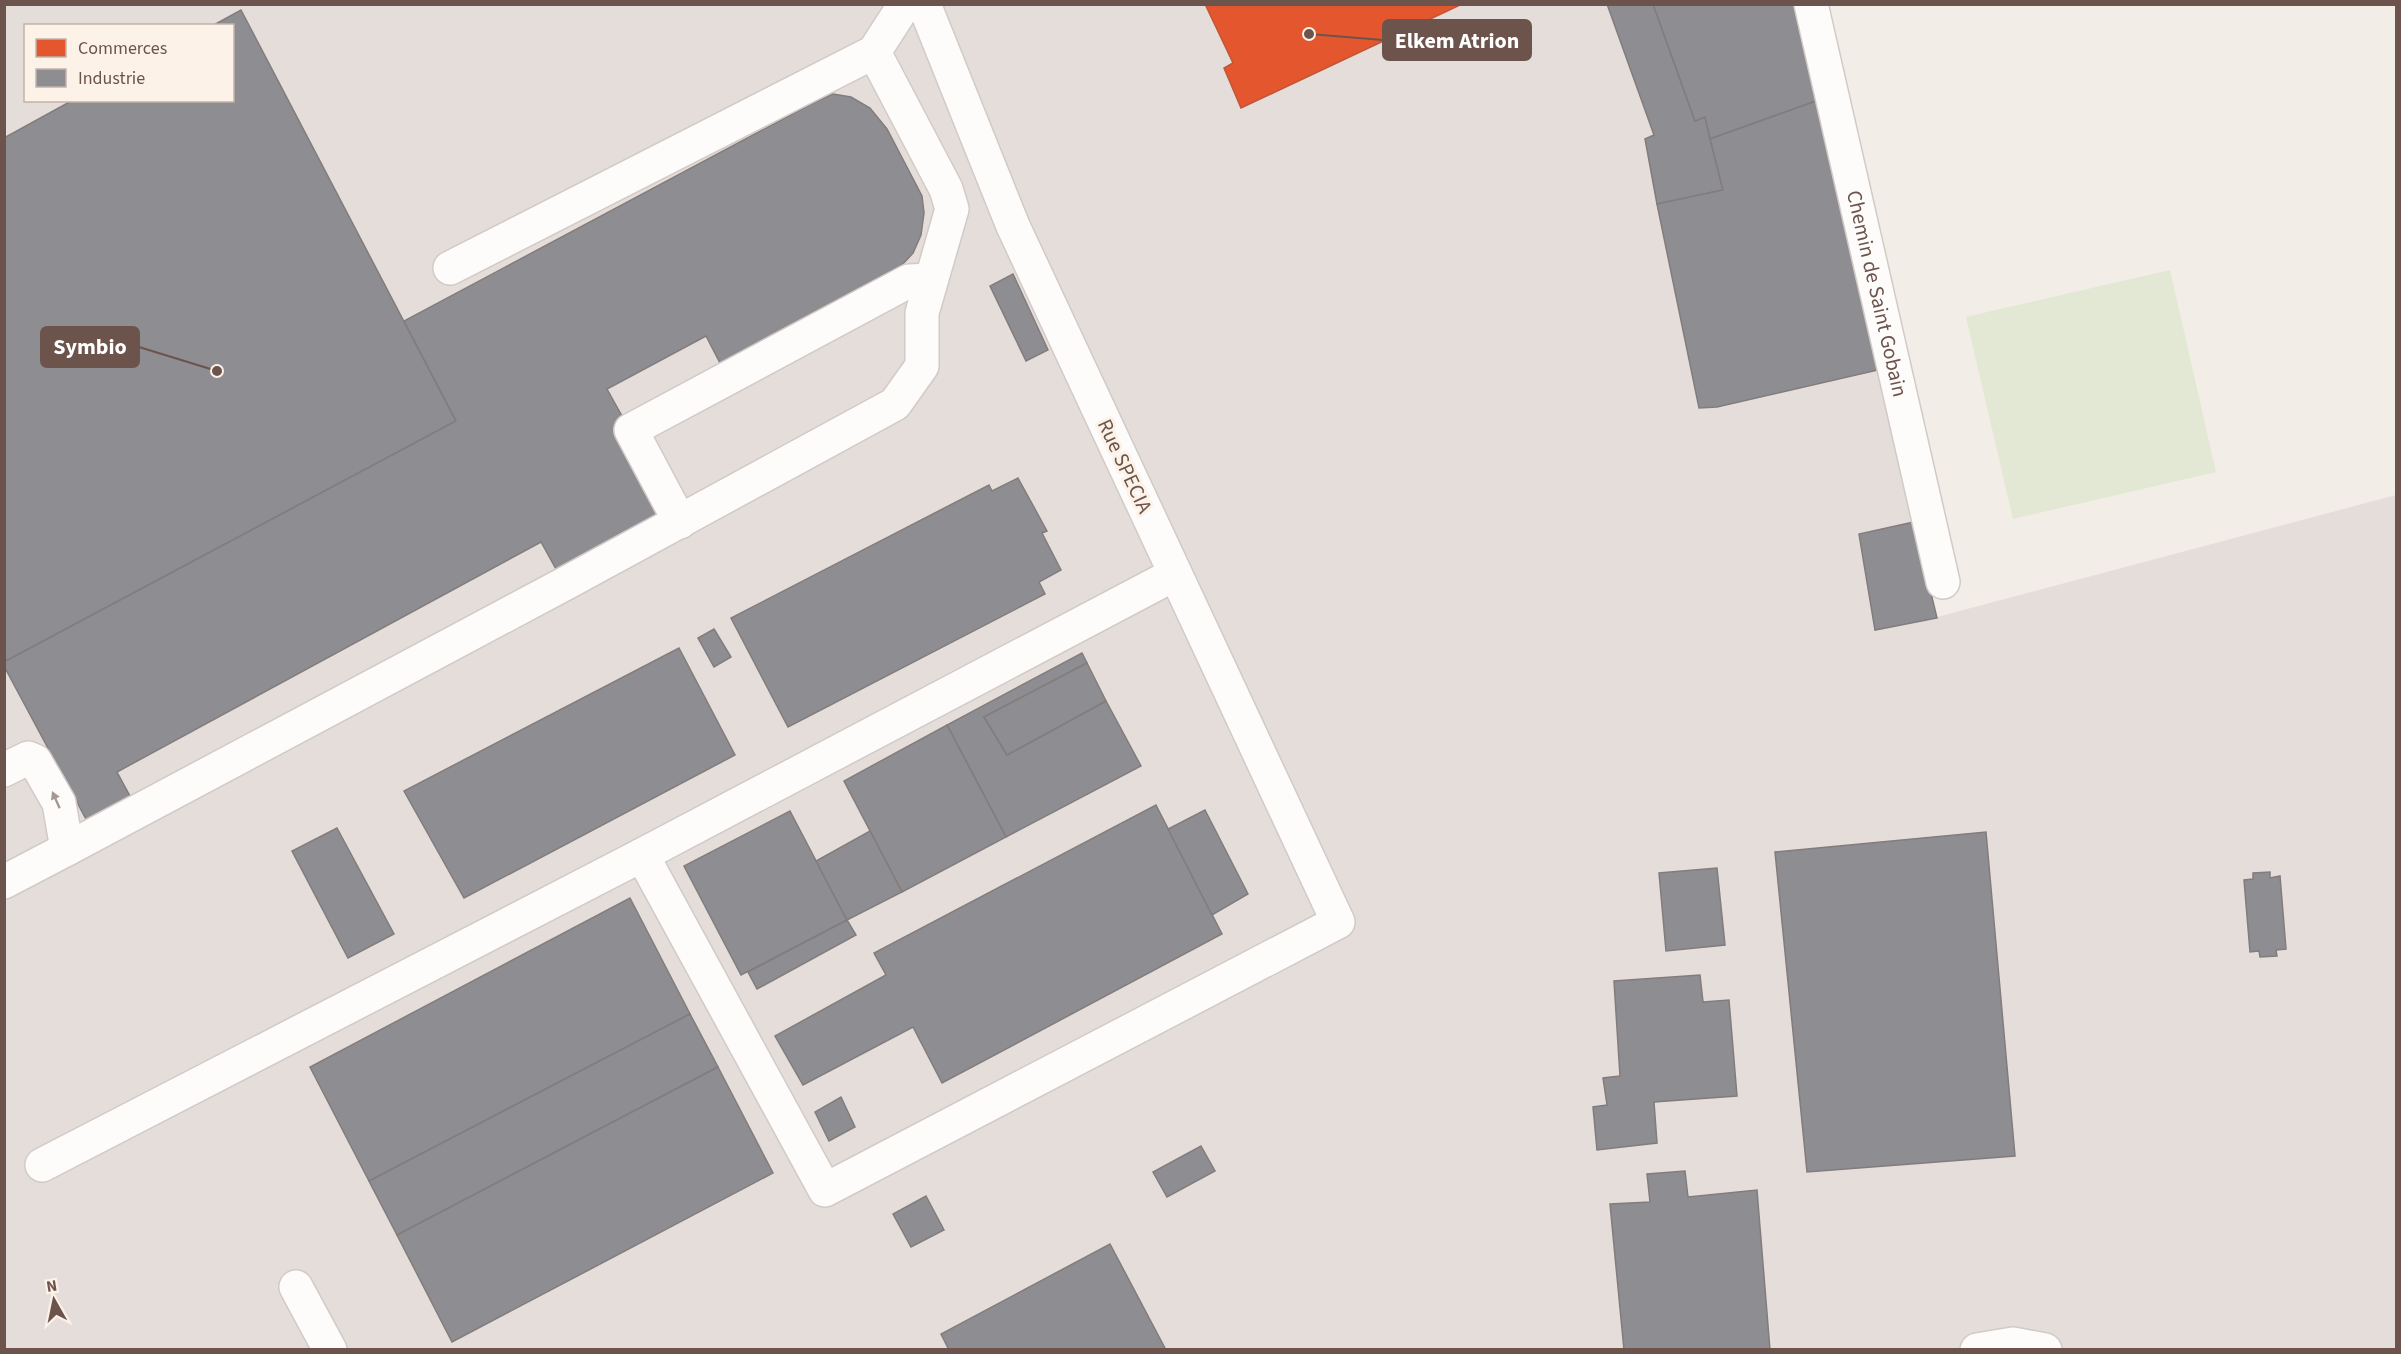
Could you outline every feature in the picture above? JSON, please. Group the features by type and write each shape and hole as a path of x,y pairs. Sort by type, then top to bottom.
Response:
{"street":[{"path":"450,268 874,52 905,4"},
{"name":"Rue SPECIA","path":"642,855 825,1190 1338,922 1013,226 924,4"},
{"name":"Chemin de Saint Gobain","path":"1811,4 1943,582"},
{"path":"4,882 680,522 895,404 922,366 922,313 951,209 946,189 874,52"},
{"path":"680,522 631,430 909,281 931,280"},
{"path":"42,1165 642,855 1175,574"},
{"path":"4,770 28,758 35,761 59,803 67,849"},
{"path":"296,1287 330,1350"},
{"path":"1977,1350 2013,1344 2045,1350"}],"shaded area":[{"path":"5,5 1793,5 1937,617 2396,495 2396,1349 5,1350"}],"green space":[{"path":"2170,270 2216,472 2013,519 1966,317"}],"building: Commerces":[{"path":"1205,4 1462,4 1241,108 1224,68 1233,63"}],"building: Industrie":[{"path":"1607,4 1653,4 1695,121 1705,117 1723,190 1657,204 1645,139 1654,135"},
{"path":"1653,4 1793,4 1816,101 1710,139 1705,117 1695,121"},
{"path":"241,10 456,421 4,662 4,138 69,102 234,102 234,24 216,24"},
{"path":"833,94 851,97 870,108 887,129 922,196 924,213 921,235 913,253 902,265 720,363 706,336 607,389 622,416 659,514 556,569 541,542 117,772 131,798 87,821 4,666 4,662 456,421 404,321"},
{"path":"1816,101 1878,370 1717,407 1699,408 1657,204 1723,190 1710,139"},
{"path":"1013,274 1048,350 1026,361 990,286"},
{"path":"1018,478 1047,531 1042,533 1061,570 1039,582 1045,594 788,727 731,618 989,485 992,491"},
{"path":"1914,522 1937,618 1875,630 1859,534"},
{"path":"714,629 731,657 714,667 698,638"},
{"path":"679,648 735,755 464,898 404,791"},
{"path":"1082,653 1087,663 984,717 1007,755 1106,701 1141,766 1006,837 947,725"},
{"path":"1087,663 1106,701 1007,755 984,717"},
{"path":"947,725 1006,837 902,892 844,781"},
{"path":"1156,805 1222,934 942,1083 913,1027 803,1085 775,1036 886,975 874,953"},
{"path":"1205,810 1248,894 1212,915 1168,829"},
{"path":"790,811 847,920 741,975 684,866"},
{"path":"337,828 394,934 348,958 292,851"},
{"path":"870,831 902,892 847,920 816,861"},
{"path":"1986,832 2015,1156 1807,1172 1775,852"},
{"path":"1717,868 1725,945 1666,951 1659,873"},
{"path":"2270,872 2270,878 2280,876 2286,949 2276,950 2277,956 2260,957 2259,951 2250,952 2244,880 2253,879 2253,873"},
{"path":"630,898 690,1014 369,1181 310,1067"},
{"path":"847,920 856,935 757,989 748,972"},
{"path":"1700,975 1703,1002 1729,1000 1737,1096 1654,1102 1657,1143 1597,1150 1593,1107 1607,1105 1603,1078 1620,1076 1614,981"},
{"path":"690,1014 718,1067 397,1235 369,1181"},
{"path":"718,1067 773,1173 452,1342 397,1235"},
{"path":"841,1097 855,1127 829,1141 815,1112"},
{"path":"1201,1146 1215,1171 1167,1197 1153,1172"},
{"path":"1685,1171 1688,1197 1757,1190 1770,1350 1624,1350 1610,1204 1650,1202 1647,1174"},
{"path":"926,1196 944,1230 911,1247 893,1214"},
{"path":"1110,1244 1166,1350 949,1350 941,1334"}],"place":[{"name":"Elkem Atrion","path":"1309,34"},
{"name":"Symbio","path":"217,371"}]}
